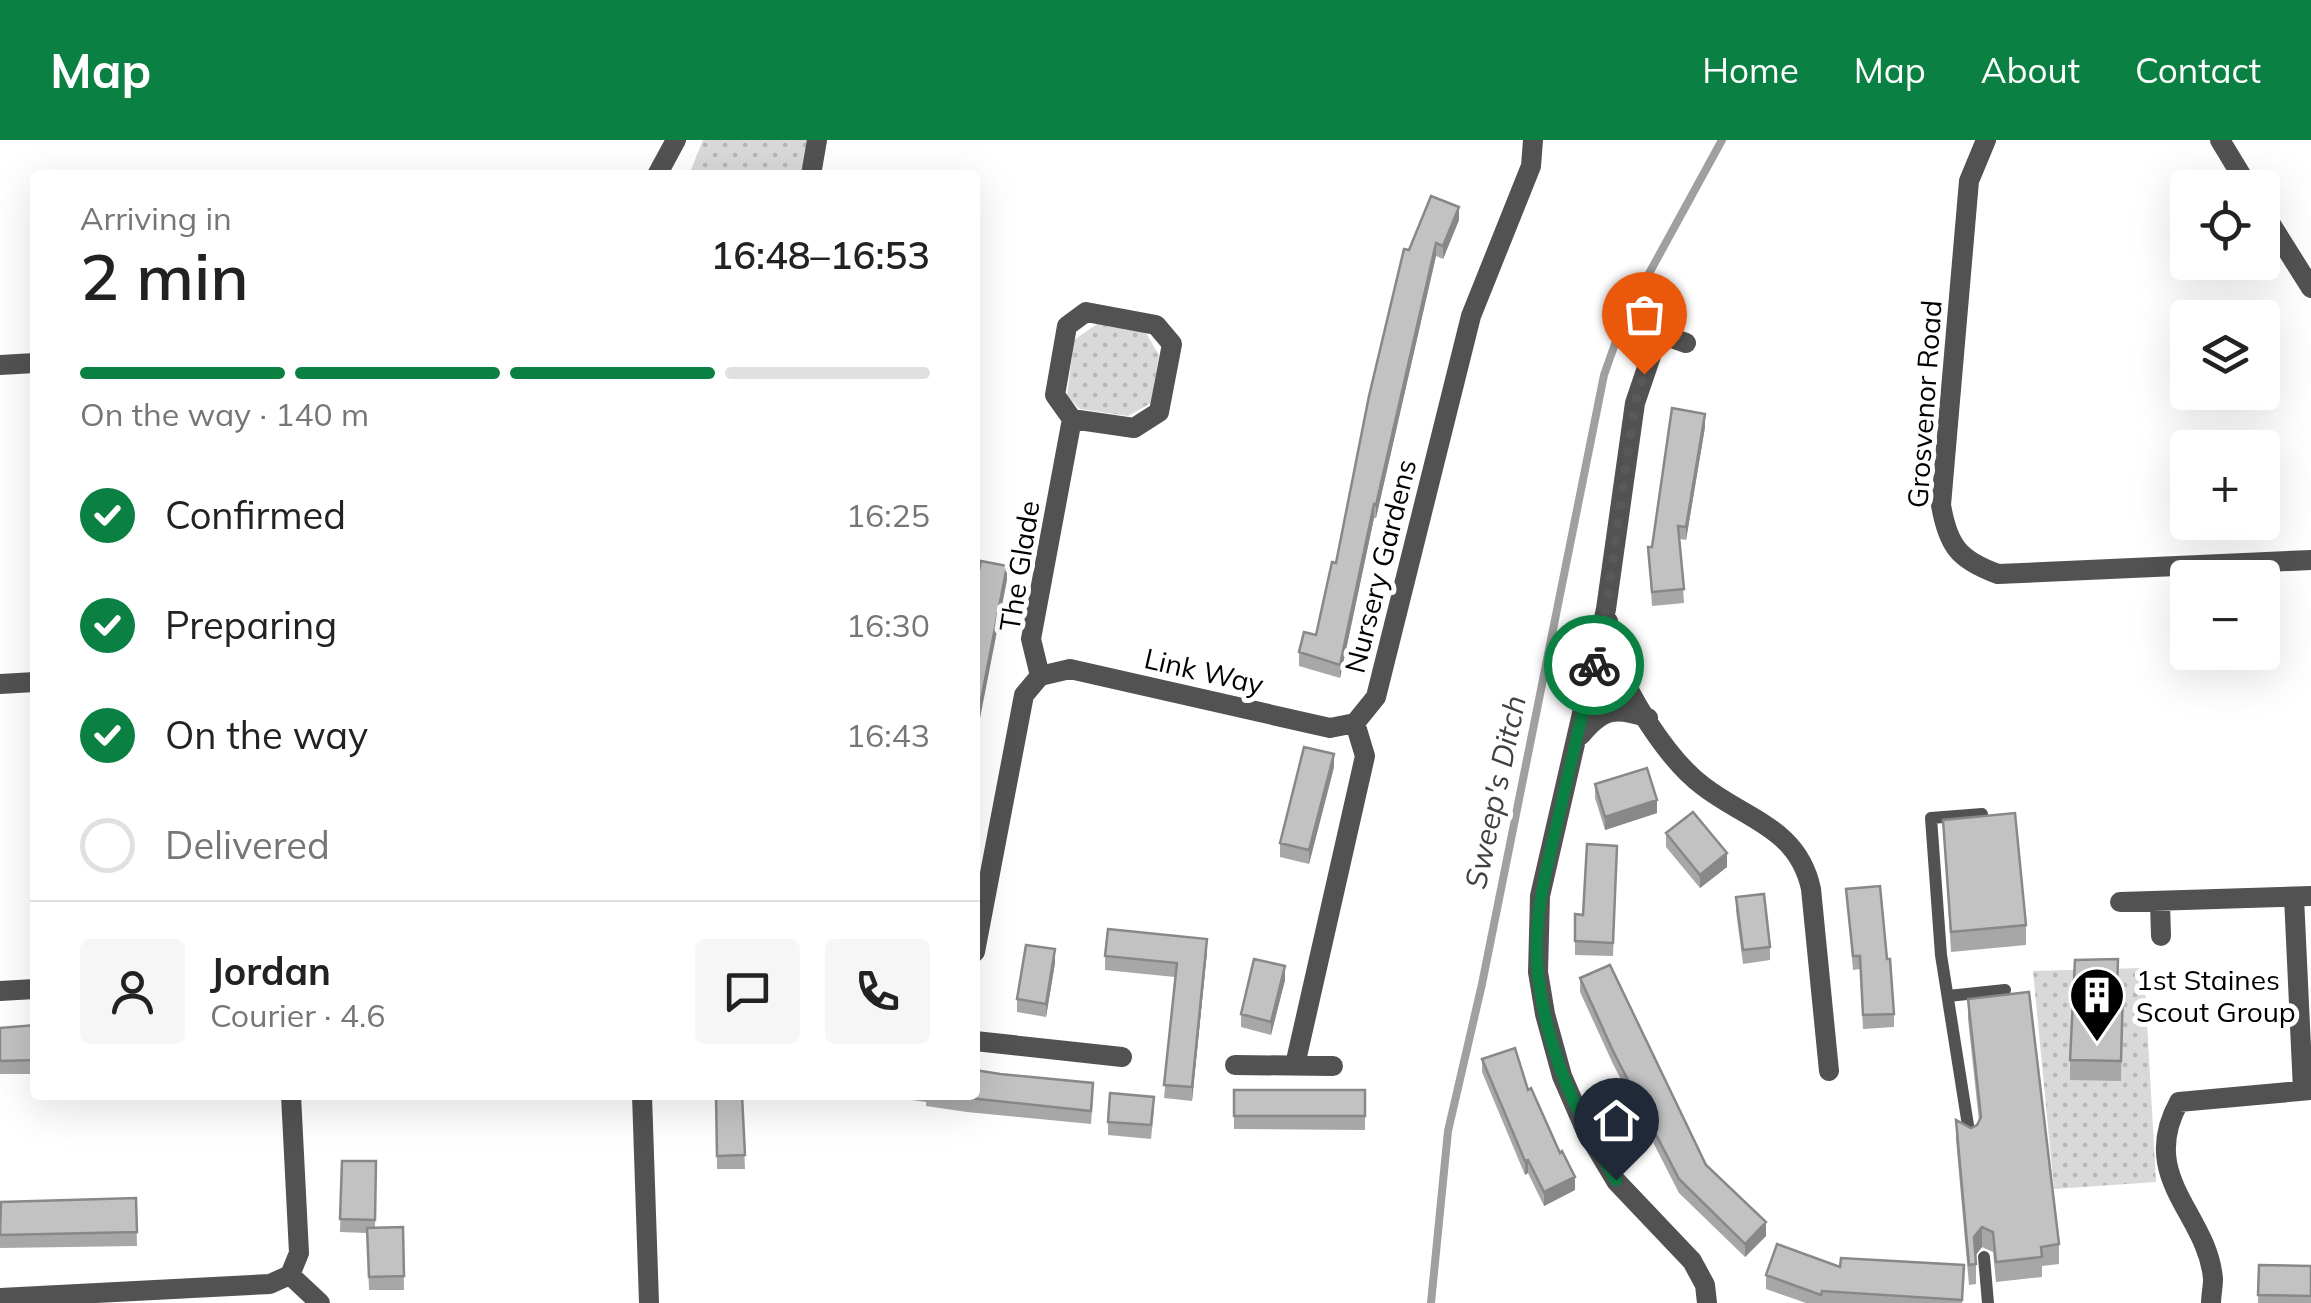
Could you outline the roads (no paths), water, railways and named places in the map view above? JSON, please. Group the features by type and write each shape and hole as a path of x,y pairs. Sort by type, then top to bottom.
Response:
{"street":[{"path":"660,170 676,140"},
{"path":"812,170 817,140"},
{"name":"Nursery Gardens","path":"1355,723 1376,697 1470,316 1531,166 1533,140"},
{"name":"Grosvenor Road","path":"1986,140 1967,198 1942,506 1950,541 1959,554 1998,574 2311,560"},
{"path":"2220,140 2238,170"},
{"path":"2280,239 2311,288"},
{"path":"1668,306 1635,404 1606,609 1540,896 1538,972 1544,1014 1562,1076 1585,1130 1616,1180 1692,1261 1705,1285 1707,1303"},
{"name":"The Glade","path":"1040,676 1031,639 1072,419 1056,395 1067,326 1086,312 1156,326 1172,344 1159,412 1134,428 1072,419"},
{"path":"1658,333 1686,343"},
{"path":"0,365 30,363"},
{"path":"1606,609 1613,652 1634,698 1671,752 1701,785 1786,842 1806,864 1829,1072"},
{"name":"Link Way","path":"1040,676 1070,669 1330,728 1355,723"},
{"path":"980,926 1024,695 1040,676"},
{"path":"0,684 30,682"},
{"path":"1576,743 1595,718 1621,709 1648,718"},
{"path":"1296,1064 1365,756 1355,723"},
{"path":"2120,902 2303,896 2307,1090 2179,1102 2170,1120 2166,1150 2174,1192 2206,1252 2213,1279 2210,1303"},
{"path":"2160,902 2161,936"},
{"path":"0,991 30,989"},
{"path":"980,1042 1122,1057"},
{"path":"1235,1065 1333,1066"},
{"path":"0,1298 270,1284 290,1276 299,1253 291,1100"},
{"path":"642,1100 649,1303"},
{"path":"290,1276 320,1303"}],"lane":[{"path":"1970,1138 1941,955 1931,818 1982,814"},
{"path":"1948,996 2005,990"},
{"path":"1984,1257 1988,1303"}],"waterway":[{"name":"Sweep's Ditch","path":"1431,1303 1448,1131 1482,984 1604,375 1623,321 1722,140"}],"place":[{"name":"1st Staines Scout Group","path":"2097,1044"}]}
